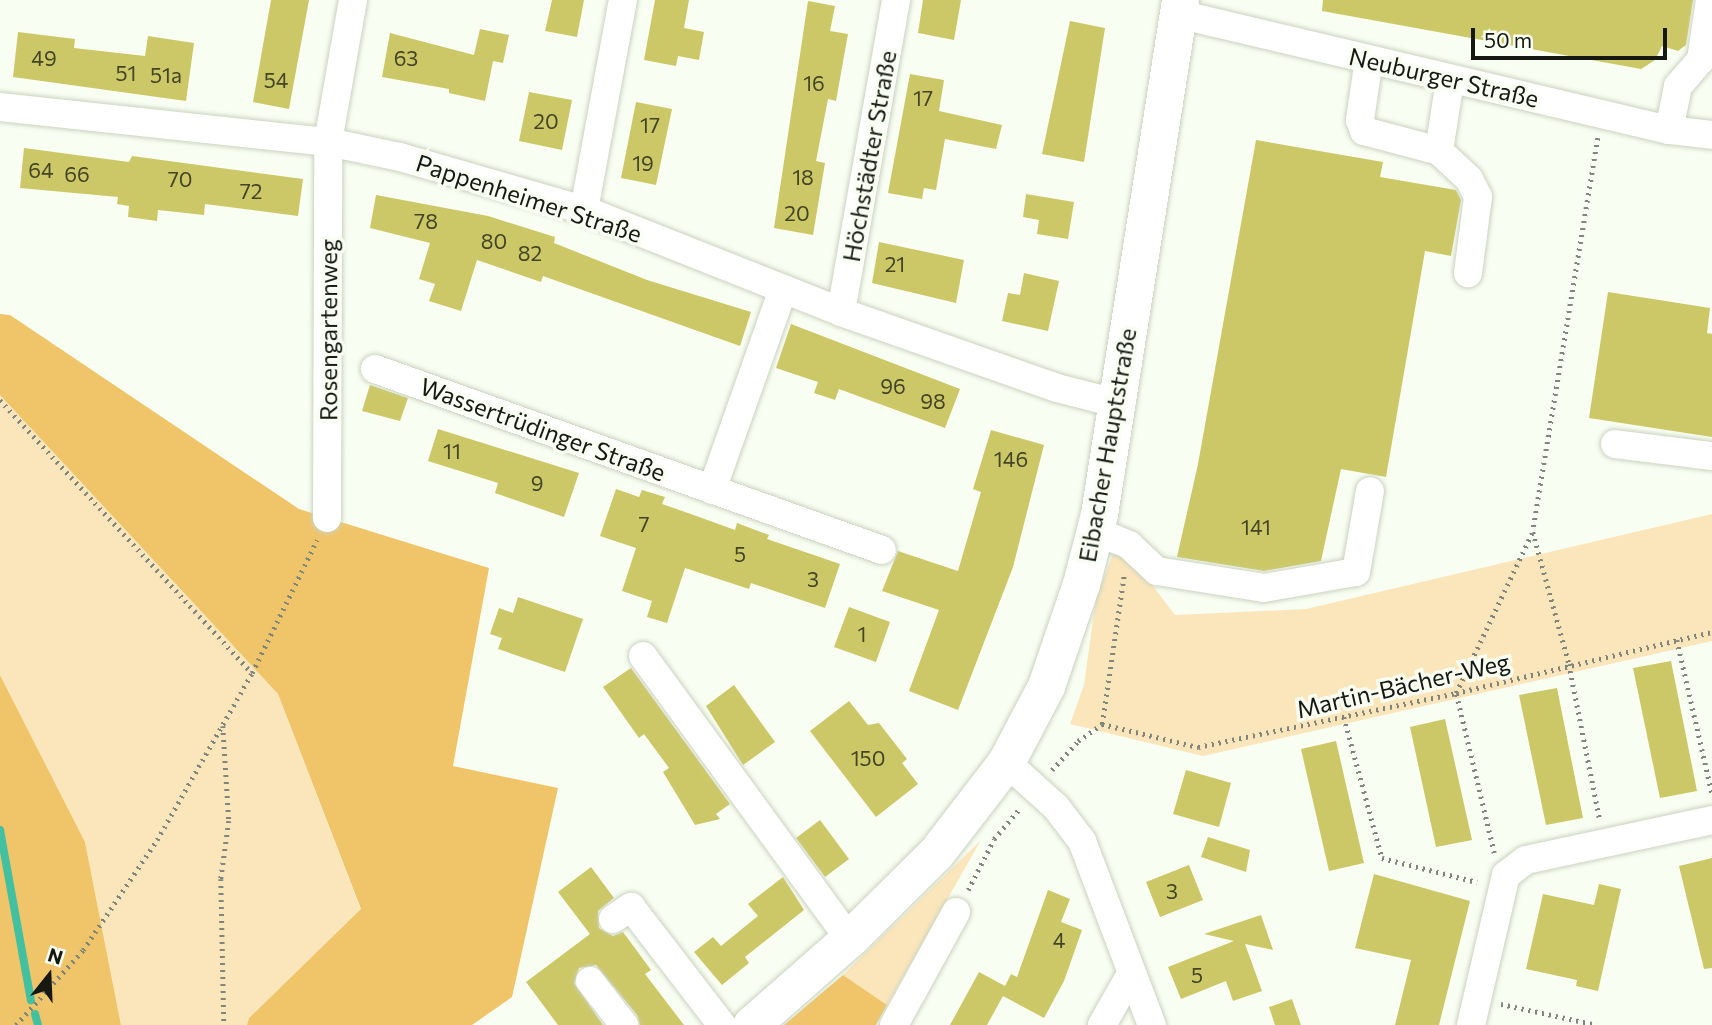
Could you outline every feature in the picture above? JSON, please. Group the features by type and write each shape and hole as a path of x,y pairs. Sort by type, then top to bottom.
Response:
{"main road":[{"name":"Eibacher Hauptstraße","path":"751,1025 849,939 936,853 1006,762 1028,726 1054,666 1095,531 1179,7"}],"street":[{"name":"Rosengartenweg","path":"327,518 328,142 353,0"},
{"path":"584,211 623,0"},
{"name":"Höchstädter Straße","path":"841,312 896,0"},
{"path":"1669,130 1678,86 1701,60 1710,0"},
{"name":"Neuburger Straße","path":"1179,7 1450,80 1669,130 1712,135"},
{"path":"1369,59 1360,120 1364,131 1439,151 1469,179 1478,197 1468,273"},
{"path":"1439,151 1450,80"},
{"name":"Pappenheimer Straße","path":"0,107 328,142 400,157 584,211 841,312 1057,388 1116,403"},
{"path":"712,490 783,289"},
{"name":"Wassertrüdinger Straße","path":"375,369 882,550"},
{"path":"1615,444 1712,456"},
{"path":"1095,531 1129,545 1157,570 1264,588 1356,572 1370,491"},
{"path":"643,656 849,939"},
{"path":"1006,762 1056,807 1082,841 1152,1025"},
{"path":"1474,1012 1503,881 1526,860 1712,820"},
{"path":"613,919 631,907 722,1025"},
{"path":"894,1025 956,912"},
{"path":"1102,1025 1131,974"},
{"path":"590,981 624,1025"}],"path":[{"path":"1344,717 1382,858 1503,881 1493,851 1457,693 1533,533 1602,113"},
{"path":"0,400 252,673"},
{"path":"16,1025 83,950 157,840 252,673 327,518"},
{"path":"1533,533 1569,664 1604,844"},
{"name":"Martin-Bächer-Weg","path":"1102,724 1198,747 1457,693 1569,664 1712,632"},
{"path":"1677,640 1712,793"},
{"path":"223,725 229,821 221,879 224,1025"},
{"path":"1474,1012 1597,1025"}],"shaded area":[{"path":"0,314 10,315 299,509 489,568 453,766 558,788 512,997 472,1025 247,1025 249,1018 361,909 278,694 0,395"},
{"path":"0,395 278,694 361,910 249,1018 247,1025 121,1025 85,842 0,675"},
{"path":"1712,514 1712,641 1203,756 1070,724 1084,685 1096,598 1115,549 1134,561 1175,615 1306,609"},
{"path":"0,675 85,842 121,1025 0,1025"},
{"path":"981,840 887,1005 843,975"},
{"path":"843,975 887,1005 876,1025 784,1025"}],"building":[{"path":"271,0 309,0 289,109 253,102"},
{"path":"552,0 584,0 577,37 545,31"},
{"path":"655,0 689,0 684,28 704,32 699,60 678,56 676,66 644,60"},
{"path":"923,0 961,0 954,40 918,33"},
{"path":"1323,0 1693,0 1686,45 1678,51 1662,46 1655,60 1641,69 1322,11"},
{"path":"808,1 835,6 830,31 848,34 836,101 828,99 816,161 825,163 813,235 774,228"},
{"path":"1070,21 1105,28 1084,162 1042,154"},
{"path":"480,29 509,35 503,63 493,61 485,101 449,93 449,89 382,77 390,33 474,55"},
{"path":"18,32 75,39 74,48 145,56 148,36 194,43 186,101 13,77"},
{"path":"910,74 944,80 939,111 1002,125 996,149 945,139 936,190 924,188 922,199 888,193"},
{"path":"529,92 572,100 562,150 519,141"},
{"path":"636,102 672,109 656,185 621,178"},
{"path":"1256,140 1383,162 1380,177 1456,190 1461,200 1451,256 1425,251 1386,477 1341,469 1321,561 1264,571 1177,557 1198,464"},
{"path":"24,148 129,162 132,156 303,179 298,216 205,204 204,215 158,210 157,221 128,217 129,206 117,204 118,197 20,188"},
{"path":"1026,194 1074,202 1068,239 1037,234 1039,220 1023,217"},
{"path":"376,195 488,216 555,237 554,243 647,280 751,312 740,346 543,276 541,282 477,260 461,311 429,301 435,284 419,279 430,243 370,228"},
{"path":"879,242 964,260 956,303 872,283"},
{"path":"1024,273 1059,281 1048,331 1002,321 1008,293 1020,295"},
{"path":"1608,292 1710,308 1707,333 1712,334 1712,437 1589,418"},
{"path":"791,324 960,389 945,428 839,389 835,400 814,393 818,382 776,368"},
{"path":"370,385 408,398 400,421 362,411"},
{"path":"438,429 579,473 564,517 495,493 498,483 428,461"},
{"path":"991,430 1044,445 1013,567 958,710 909,691 939,610 882,591 898,551 958,571 981,492 973,489"},
{"path":"616,489 639,497 642,490 665,497 662,504 735,530 737,523 769,535 767,539 840,564 825,608 751,583 749,589 685,568 667,623 647,617 652,601 622,591 636,548 600,536"},
{"path":"518,597 583,619 565,672 498,649 502,638 490,634 499,608 513,613"},
{"path":"849,607 890,622 876,662 834,647"},
{"path":"1671,661 1697,791 1660,798 1633,668"},
{"path":"631,668 730,804 716,814 720,819 695,825 663,772 669,768 644,734 639,738 603,687"},
{"path":"734,685 775,742 743,765 706,706"},
{"path":"1557,688 1583,818 1546,825 1519,695"},
{"path":"849,701 868,725 879,723 907,759 902,763 918,784 876,817 810,731"},
{"path":"1445,719 1472,840 1436,847 1410,727"},
{"path":"1336,741 1364,863 1329,871 1301,749"},
{"path":"1186,770 1231,783 1219,827 1173,814"},
{"path":"820,820 849,859 825,877 796,838"},
{"path":"1208,837 1250,850 1246,872 1201,857"},
{"path":"1712,858 1712,968 1704,969 1679,866"},
{"path":"1189,865 1203,900 1160,917 1146,882"},
{"path":"591,867 614,898 598,911 599,928 613,936 623,932 651,970 645,974 684,1025 640,1025 637,1015 596,965 579,968 574,983 603,1025 558,1025 526,982 590,934 558,892"},
{"path":"1374,874 1470,901 1439,1025 1395,1025 1411,960 1355,948"},
{"path":"783,877 804,910 745,957 749,963 722,985 694,952 713,937 721,946 758,916 748,904"},
{"path":"1599,884 1621,889 1598,991 1576,986 1577,980 1526,969 1543,894 1594,905"},
{"path":"1048,890 1070,899 1061,922 1082,930 1064,981 1044,1018 1003,996 987,1025 950,1025 979,972 1005,986 1011,974 1017,977"},
{"path":"1261,915 1273,950 1245,944 1262,991 1233,1001 1226,981 1181,999 1168,967 1234,941 1204,934"},
{"path":"1292,999 1301,1025 1275,1025 1269,1007"}],"waterway":[{"path":"0,830 31,1000"},
{"path":"35,1014 38,1025"}]}
